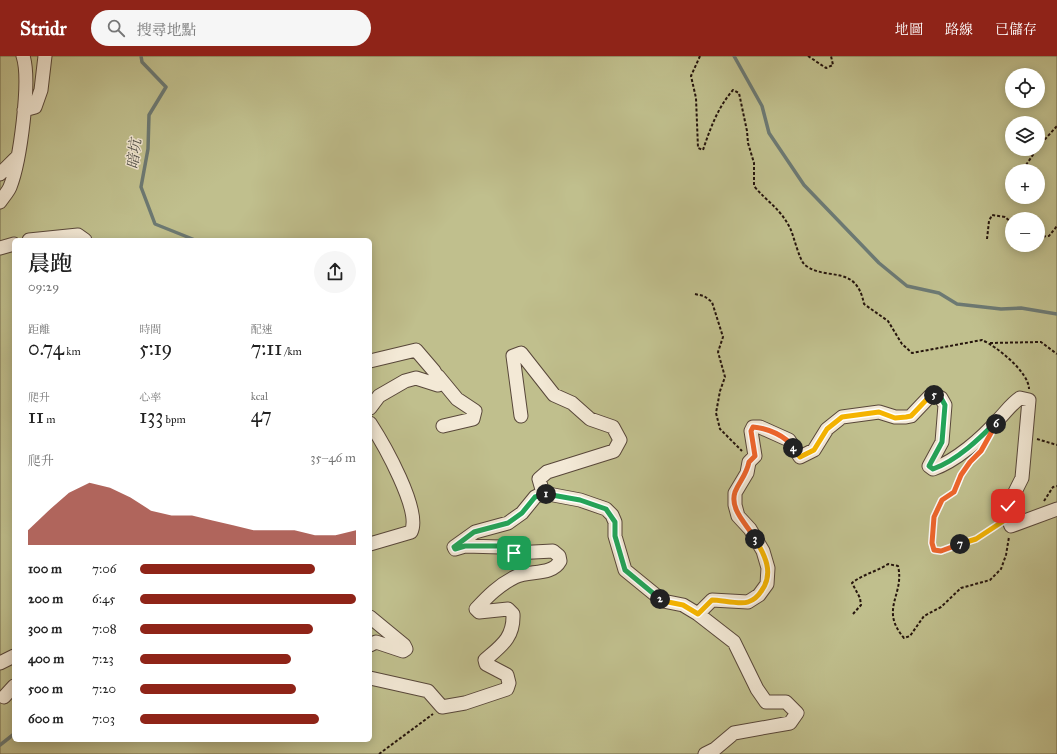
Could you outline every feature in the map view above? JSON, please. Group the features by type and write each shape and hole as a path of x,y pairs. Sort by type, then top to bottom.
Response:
{"street":[{"path":"0,202 10,187 17,157 24,110 25,62 22,56"},
{"path":"24,110 35,107 41,90 45,56"},
{"path":"0,174 17,157"},
{"path":"48,238 78,235 82,238"},
{"path":"0,248 12,245"},
{"path":"372,361 416,350 457,399 475,411 473,419 444,426"},
{"path":"521,416 513,356 521,353 554,395 572,402 590,419 613,427 620,440 614,451 547,472 539,479 543,494"},
{"path":"372,405 378,396 405,381 416,378 438,385 441,382 434,371"},
{"path":"698,614 712,600 748,602 759,595 767,584 768,568 763,551 750,529 738,516 735,505 735,493 747,473 749,462 755,456 751,431 753,427 760,428 789,440 800,457 814,450 827,429 842,417 879,412 895,418 911,416 930,396 935,395 941,398 945,405 942,442 929,466 933,469 972,445 998,420 1010,405 1020,398 1029,400 1022,478 1008,506 1010,522 1057,509"},
{"path":"372,426 383,443 409,500 415,525 411,532 372,543"},
{"path":"372,678 428,691 442,707 465,703 507,689 509,683 507,675 486,664 485,660 508,639 514,622 513,614 508,609 479,612 476,609 497,588 516,576 550,570 558,566 560,561 559,556 553,551 514,553 501,546 465,546 455,549 454,547 474,532 508,523 522,513 535,497 543,494 580,500 606,509 615,522 615,536 625,570 663,601 683,605 698,614 734,642 757,689 766,702 786,702 797,713 790,723 734,732 715,749 705,754"},
{"path":"372,619 404,645 406,649 403,651 376,642 372,644"},
{"path":"0,663 12,657"},
{"path":"4,697 12,688"}],"path":[{"path":"700,56 691,76 696,98 698,148 703,150 712,122 728,96 733,90 739,93 748,143 754,163 754,186 781,212 794,237 803,263 812,269 841,275 850,279 862,291 864,304 888,321 902,344 912,353 974,341 982,340 989,343 1021,369 1029,385 1029,400"},
{"path":"808,56 826,68 833,65 831,56"},
{"path":"1045,139 1057,126"},
{"path":"987,239 987,227 992,215 1005,217"},
{"path":"1045,236 1049,236 1057,226"},
{"path":"696,294 704,296 712,302 723,337 718,352 725,377 720,391 716,413 720,429 739,447 749,462"},
{"path":"989,343 1041,342 1057,354"},
{"path":"1026,433 1041,441 1057,445"},
{"path":"970,462 954,492 942,500 934,517 932,543 934,550 941,551 976,539 1010,522"},
{"path":"854,614 861,605 860,598 852,583 860,576 876,571 888,564 898,566 900,576 893,604 893,619 897,629 904,638 910,636 924,616 940,607 961,588 990,580 1001,569 1006,555 1010,522"},
{"path":"379,754 442,707"}],"shaded area":[{"path":"0,56 1057,56 1057,754 0,754"}],"waterway":[{"name":"暗坑","path":"141,56 142,62 166,87 149,115 148,149 141,187 155,224 190,238"},
{"path":"734,56 762,106 769,133 804,185 879,263 907,286 939,293 957,304 1001,309 1021,308 1057,314"},
{"name":"暗坑","path":"0,745 12,736"}],"route":[{"path":"514,553 501,546 490,548 465,546 455,549 454,547 474,532 508,523 522,513 535,497 543,494 580,500 606,509 612,515 615,522 615,536 625,570 663,601 683,605 698,614 712,600 748,602 759,595 767,584 768,568 763,551 750,529 738,516 735,505 735,493 747,473 749,462 755,456 751,431 753,427 760,428 789,440 795,452 800,457 814,450 827,429 842,417 879,412 895,418 911,416 930,396 935,395 941,398 945,405 942,442 929,466 933,469 972,445 998,420 981,451 970,462 961,475 954,492 942,500 934,517 932,543 934,550 941,551 976,539 1008,518 1008,506"}]}
